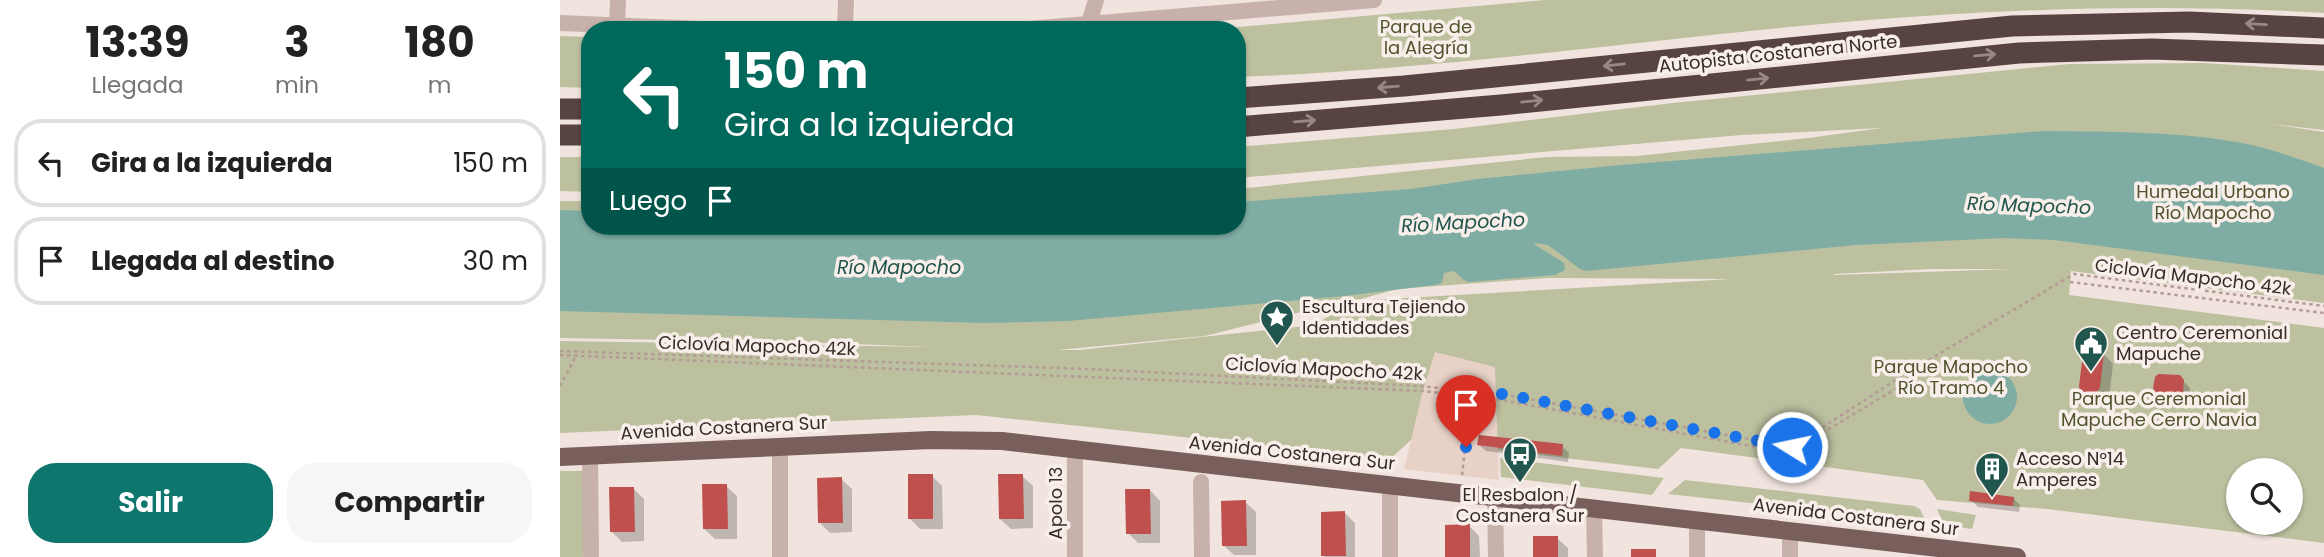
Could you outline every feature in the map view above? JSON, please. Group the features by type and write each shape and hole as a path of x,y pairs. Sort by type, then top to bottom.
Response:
{"highway":[{"name":"Autopista Costanera Norte","path":"1246,97 1404,86 2012,26 2189,22 2324,28"},
{"name":"Autopista Costanera Norte","path":"1246,126 1515,103 2007,54 2171,49 2324,55"},
{"path":"560,109 581,109"},
{"path":"560,135 581,135"}],"main road":[{"name":"Avenida Costanera Sur","path":"560,457 967,440 1075,448 1698,520 1790,531 1897,550 2017,557"}],"street":[{"path":"617,21 618,0"},
{"path":"845,21 846,0"},
{"path":"1090,21 1096,0"},
{"path":"1103,21 1202,7 1374,0"},
{"path":"560,23 581,24"},
{"path":"780,447 780,557"},
{"name":"Apolo 13","path":"1075,448 1075,557"},
{"path":"590,456 591,557"},
{"path":"1201,482 1202,557"},
{"path":"1390,485 1390,557"},
{"path":"1495,497 1496,557"},
{"path":"1594,508 1595,557"},
{"path":"1697,557 1698,520"},
{"path":"1790,531 1790,557"}],"path":[{"name":"Ciclovía Mapocho 42k","path":"560,353 1088,369 1419,386 1471,394 1502,394 1792,447 1905,374 2074,274 2324,306"},
{"path":"2070,282 2324,313"},
{"path":"560,353 576,356 1423,390 1471,394 1789,453 1907,382"},
{"path":"560,386 576,356"},
{"path":"1462,475 1471,394"}],"green space":[{"name":"Parque de la Alegría","path":"1545,0 2324,0 2324,13 2198,8 2010,11 1821,24 1456,62 1246,77 1246,26"},
{"path":"560,36 581,37 581,88 560,87"},
{"path":"2203,63 2324,71 2324,130 2270,124 2324,132 2324,303 2071,271 2069,295 2324,328 2324,543 2259,535 2303,535 2303,458 2226,458 2226,531 2047,509 1937,500 1923,480 1681,448 1658,469 1411,440 1390,459 976,415 560,433 560,341 930,347 560,338 560,201 581,201 581,235 1246,235 1246,188 1547,157 1636,156 1882,128 1742,135 1246,177 1246,146 1454,129 1673,103 2069,64","holes":["1930,269 2013,269 1834,275","1548,278 1731,279 1354,301 1397,289","1350,302 1315,325 1079,350 1058,350 1205,336"]},
{"path":"560,157 581,157 581,192 560,191"},
{"path":"1500,458 1664,478 1652,495 1501,477"},
{"path":"560,471 585,471 586,557 560,557"},
{"path":"1685,480 1914,506 1920,509 1926,522 1668,494"},
{"path":"1937,509 1976,515 1972,529 1944,525"}],"shaded area":[{"path":"1435,352 1495,367 1499,480 1404,469"}],"water":[{"name":"Humedal Urbano Río Mapocho","path":"2044,131 2144,133 2218,139 2263,148 2324,168 2324,275 2054,240 2004,238 1856,245 1586,271 1548,245 1536,243 1534,244 1564,263 1565,270 1555,275 1469,282 1454,271 1444,273 1442,283 1435,285 1068,321 985,323 560,311 560,210 581,211 581,235 1246,235 1246,201 1411,189 1478,179"},
{"path":"1990,370 2009,378 2017,397 2009,416 1990,424 1971,416 1963,397 1971,378"}],"building":[{"name":"Centro Ceremonial Mapuche","path":"2088,347 2100,347 2104,352 2100,388 2092,397 2085,397 2079,386 2083,354"},
{"path":"2158,374 2180,375 2184,380 2183,392 2178,396 2157,394 2153,388"},
{"path":"1479,435 1563,444 1562,456 1477,445"},
{"path":"908,474 933,474 933,519 908,519"},
{"path":"998,474 1023,474 1024,519 999,519"},
{"path":"842,477 843,523 818,523 817,478"},
{"path":"702,484 727,484 728,529 703,529"},
{"path":"609,487 634,487 635,532 610,532"},
{"path":"1125,489 1150,489 1151,534 1126,534"},
{"name":"Acceso N°14 Amperes","path":"1970,491 2014,497 2013,506 1969,501"},
{"path":"1246,500 1247,546 1222,546 1221,501"},
{"path":"1345,511 1346,556 1321,556 1321,512"},
{"path":"1470,524 1470,557 1445,557 1445,525"},
{"path":"1533,536 1558,536 1558,557 1533,557"},
{"path":"1631,549 1656,549 1656,557 1631,557"}],"place":[{"name":"Escultura Tejiendo Identidades","path":"1277,347"},
{"name":"Centro Ceremonial Mapuche","path":"2091,373"},
{"name":"El Resbalon / Costanera Sur","path":"1520,484"},
{"name":"Acceso N°14 Amperes","path":"1992,499"}],"route":[{"path":"1466,447 1472,391 1502,394 1792,447"}],"water label":[{"name":"Río Mapocho","path":"2029,205"},
{"name":"Río Mapocho","path":"1463,222"},
{"name":"Río Mapocho","path":"899,267"}],"park label":[{"name":"Parque Mapocho Río Tramo 4","path":"1951,377"},
{"name":"Parque Ceremonial Mapuche Cerro Navia","path":"2159,409"}]}
